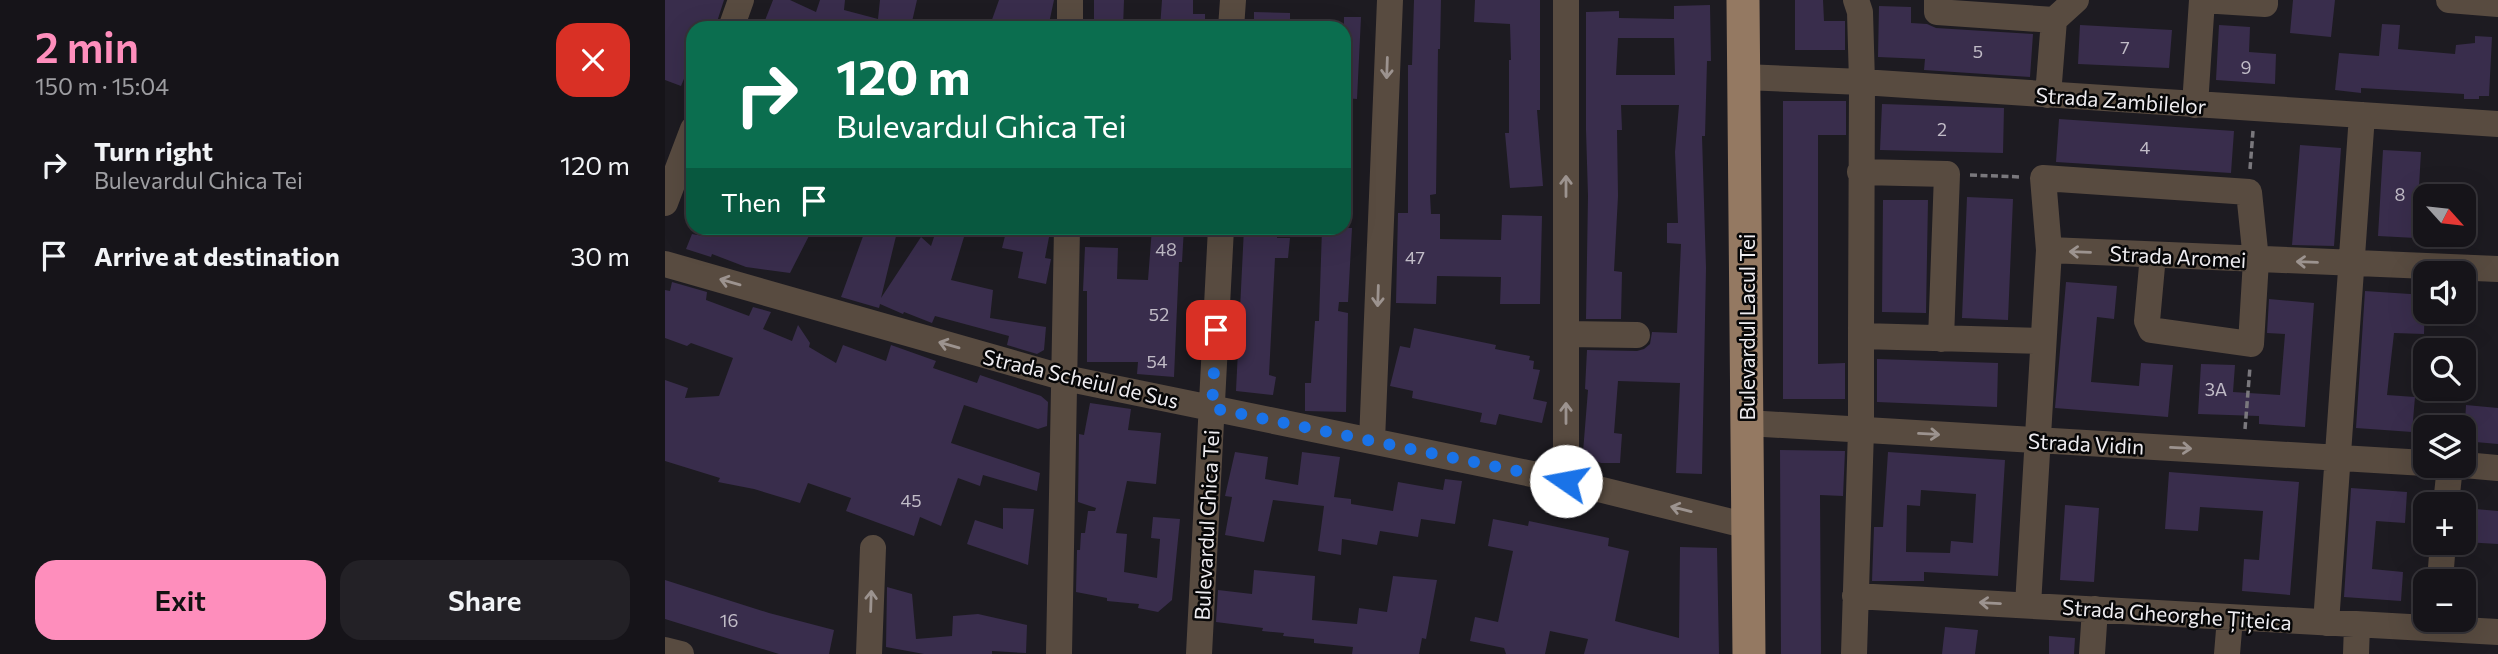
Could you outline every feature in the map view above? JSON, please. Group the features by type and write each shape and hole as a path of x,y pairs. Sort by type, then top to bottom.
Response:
{"main road":[{"name":"Bulevardul Lacul Tei","path":"1743,0 1749,654"}],"street":[{"path":"734,21 741,0"},
{"path":"1070,0 1070,21"},
{"path":"1232,21 1233,0"},
{"path":"1372,440 1390,0"},
{"path":"1566,0 1566,481"},
{"path":"1854,654 1861,430 1862,82 1860,12 1856,0"},
{"path":"1937,0 1937,12 2054,20"},
{"path":"2048,95 2054,20 2076,0"},
{"path":"2195,105 2202,0 2265,4 2265,0"},
{"path":"2449,0 2498,4"},
{"name":"Strada Zambilelor","path":"1744,77 1862,82 2498,124"},
{"path":"2326,623 2362,115"},
{"path":"666,195 686,146"},
{"path":"1860,173 1947,174 1941,339"},
{"path":"2028,605 2049,250 2043,178 2249,192 2256,260 2251,344 2151,330 2147,321 2153,255"},
{"path":"1059,654 1067,235"},
{"name":"Bulevardul Ghica Tei","path":"1199,654 1221,235"},
{"name":"Strada Aromei","path":"2049,250 2498,269"},
{"name":"Strada Scheiul de Sus","path":"665,264 1065,378 1566,481 1748,526"},
{"path":"1566,334 1637,335"},
{"path":"1861,336 2042,341"},
{"name":"Strada Vidin","path":"1747,423 2413,462"},
{"path":"2476,466 2498,468"},
{"path":"869,654 873,548"},
{"name":"Strada Gheorghe Țițeica","path":"1855,596 2357,625 2413,624"},
{"path":"2092,654 2095,609"},
{"path":"2227,654 2230,618"},
{"path":"2356,654 2357,625"},
{"name":"Strada Gheorghe Țițeica","path":"2476,629 2498,632"},
{"path":"665,650 681,654"}],"path":[{"path":"2249,192 2254,109"},
{"path":"1947,174 2043,178"},
{"path":"2244,451 2251,344"}],"building":[{"path":"665,0 724,0 717,21 686,21 686,74 681,86 665,80"},
{"path":"773,0 790,0 816,12 820,0 845,0 844,10 878,19 880,0 917,0 912,21 765,21"},
{"path":"999,0 1054,0 1050,21 992,21"},
{"path":"1094,0 1124,0 1123,21 1094,21"},
{"path":"1162,0 1193,0 1193,14 1205,14 1205,21 1160,21"},
{"path":"1414,0 1441,0 1436,194 1430,195 1431,214 1440,214 1440,239 1501,240 1502,215 1542,216 1540,304 1500,304 1501,277 1437,276 1436,304 1396,303 1398,213 1408,213 1408,65 1412,65"},
{"path":"1475,0 1540,0 1540,110 1537,110 1543,186 1510,188 1505,133 1509,133 1510,24 1474,22"},
{"path":"1795,0 1823,0 1824,21 1845,21 1845,50 1795,50"},
{"path":"2293,0 2335,0 2331,37 2290,33"},
{"path":"1710,5 1711,61 1707,61 1705,136 1702,136 1706,268 1702,474 1676,473 1680,383 1618,381 1614,433 1622,434 1620,463 1601,463 1583,452 1588,390 1585,389 1587,350 1637,351 1650,344 1652,332 1677,333 1681,244 1667,243 1667,223 1678,223 1675,152 1679,105 1621,105 1622,130 1617,130 1618,196 1614,271 1622,272 1621,319 1586,319 1586,12 1619,11 1619,18 1674,19 1674,6","holes":["1618,38 1674,38 1675,75 1616,75"]},
{"path":"1879,6 1911,7 1911,23 1927,24 1936,28 2033,34 2030,77 1924,70 1925,59 1878,57"},
{"path":"1254,12 1290,13 1290,21 1254,21"},
{"path":"1344,17 1361,17 1357,99 1351,99 1351,21 1344,21"},
{"path":"2382,24 2400,25 2398,49 2455,54 2456,45 2475,43 2475,36 2492,37 2489,96 2464,99 2464,94 2361,88 2361,93 2335,90 2339,53 2379,56"},
{"path":"2080,25 2172,30 2169,68 2078,64"},
{"path":"2219,25 2250,27 2249,52 2276,54 2275,84 2216,80"},
{"path":"1783,101 1846,101 1846,135 1818,135 1818,364 1845,363 1845,399 1783,399"},
{"path":"1882,104 2004,108 2003,153 1880,150"},
{"path":"2059,119 2234,131 2231,173 2056,162"},
{"path":"2300,145 2341,148 2334,246 2292,245"},
{"path":"2383,150 2421,152 2419,184 2413,184 2413,238 2378,236"},
{"path":"1967,197 2013,199 2008,320 1962,318"},
{"path":"1883,200 1928,200 1926,313 1882,312"},
{"path":"1352,228 1348,302 1339,302 1338,311 1348,313 1346,412 1305,411 1305,383 1311,383 1315,321 1319,321 1322,235 1351,235"},
{"path":"692,235 809,235 790,273 746,267 712,254 711,257 686,249"},
{"path":"863,235 896,235 881,298 921,237 931,246 935,235 959,235 964,237 951,280 993,290 990,318 1046,327 1044,350 1037,354 1007,345 1009,336 935,316 932,323 880,304 879,308 841,297"},
{"path":"1005,235 1049,235 1045,258 1051,259 1046,284 1018,278 1023,252 1002,248"},
{"path":"1151,235 1184,235 1182,262 1179,262 1174,377 1137,374 1138,362 1087,362 1087,291 1083,291 1085,247 1118,248 1117,279 1148,280"},
{"path":"1244,235 1277,235 1277,238 1290,238 1288,258 1275,258 1269,375 1276,377 1273,395 1236,391"},
{"path":"672,282 707,292 706,300 749,316 753,307 771,312 763,329 792,341 798,325 810,343 809,347 836,363 843,345 886,361 891,345 936,361 933,368 977,383 980,375 1041,396 1048,402 1047,426 1038,429 964,405 951,443 1040,473 1037,491 983,475 980,486 958,478 941,526 920,517 914,536 846,511 851,498 808,483 800,503 754,489 718,482 720,478 665,461 665,380 688,388 685,398 719,396 733,358 691,343 687,346 665,338 665,290 670,291"},
{"path":"2066,282 2117,286 2114,319 2097,317 2091,382 2139,386 2141,363 2173,365 2168,417 2055,408"},
{"path":"2365,291 2413,294 2413,324 2424,324 2424,334 2394,333 2387,395 2413,397 2412,432 2356,428"},
{"path":"2269,299 2314,303 2305,427 2259,424 2259,416 2198,414 2201,364 2235,365 2233,392 2280,395 2285,334 2267,333"},
{"path":"1414,328 1496,345 1495,349 1530,356 1529,360 1534,361 1533,369 1540,370 1533,399 1547,402 1542,423 1499,414 1496,425 1480,422 1482,413 1412,398 1413,391 1390,386 1400,346 1410,348"},
{"path":"1877,359 1998,363 1997,407 1877,402"},
{"path":"1090,403 1131,409 1128,430 1161,433 1156,484 1127,481 1116,533 1127,534 1124,572 1157,578 1160,539 1151,538 1153,517 1180,519 1172,600 1158,612 1138,608 1139,604 1107,601 1107,598 1076,592 1077,550 1080,550 1081,533 1085,533 1088,511 1095,511 1096,508 1078,502 1079,434 1084,435"},
{"path":"2466,405 2498,408 2498,444 2476,442 2476,415 2465,415"},
{"path":"1780,450 1845,451 1843,496 1820,495 1821,654 1781,654"},
{"path":"1235,452 1268,457 1265,479 1298,485 1302,452 1340,457 1334,497 1351,499 1351,504 1393,511 1398,482 1443,490 1445,479 1462,481 1455,524 1421,519 1418,537 1380,531 1377,545 1342,539 1341,555 1318,551 1324,506 1273,500 1264,542 1225,535 1232,497 1225,496"},
{"path":"1888,452 2005,460 1998,576 1924,572 1924,581 1872,581 1874,527 1883,527","holes":["1921,490 1976,494 1973,543 1951,541 1950,553 1906,552 1907,505 1920,506"]},
{"path":"2169,472 2299,482 2290,595 2242,591 2244,559 2259,560 2263,511 2200,507 2198,531 2165,529"},
{"path":"2351,488 2407,492 2405,523 2376,521 2372,569 2403,572 2401,601 2344,597"},
{"path":"2065,505 2099,508 2094,582 2060,580"},
{"path":"1003,508 1034,509 1028,565 967,544 975,520 1003,529"},
{"path":"2476,509 2498,511 2498,544 2476,543"},
{"path":"1493,519 1528,526 1529,521 1609,538 1608,546 1629,551 1615,621 1679,638 1680,547 1717,548 1719,654 1584,654 1588,639 1550,631 1545,654 1506,654 1504,648 1470,641 1475,617 1498,622 1513,551 1488,546"},
{"path":"1254,570 1315,576 1312,620 1357,624 1359,608 1387,612 1393,576 1437,580 1426,639 1422,638 1419,654 1352,654 1353,647 1314,643 1314,639 1283,636 1284,633 1262,631 1263,628 1216,622 1218,590 1252,594"},
{"path":"665,580 769,613 834,630 829,654 779,654 665,619"},
{"path":"887,587 912,594 916,639 952,636 953,616 978,614 1027,625 1026,653 992,651 992,654 924,654 886,647"},
{"path":"1945,627 1978,630 1975,654 1942,654"},
{"path":"2049,636 2075,638 2074,654 2049,654"}],"route":[{"path":"1216,330 1212,408 1566,481"}]}
